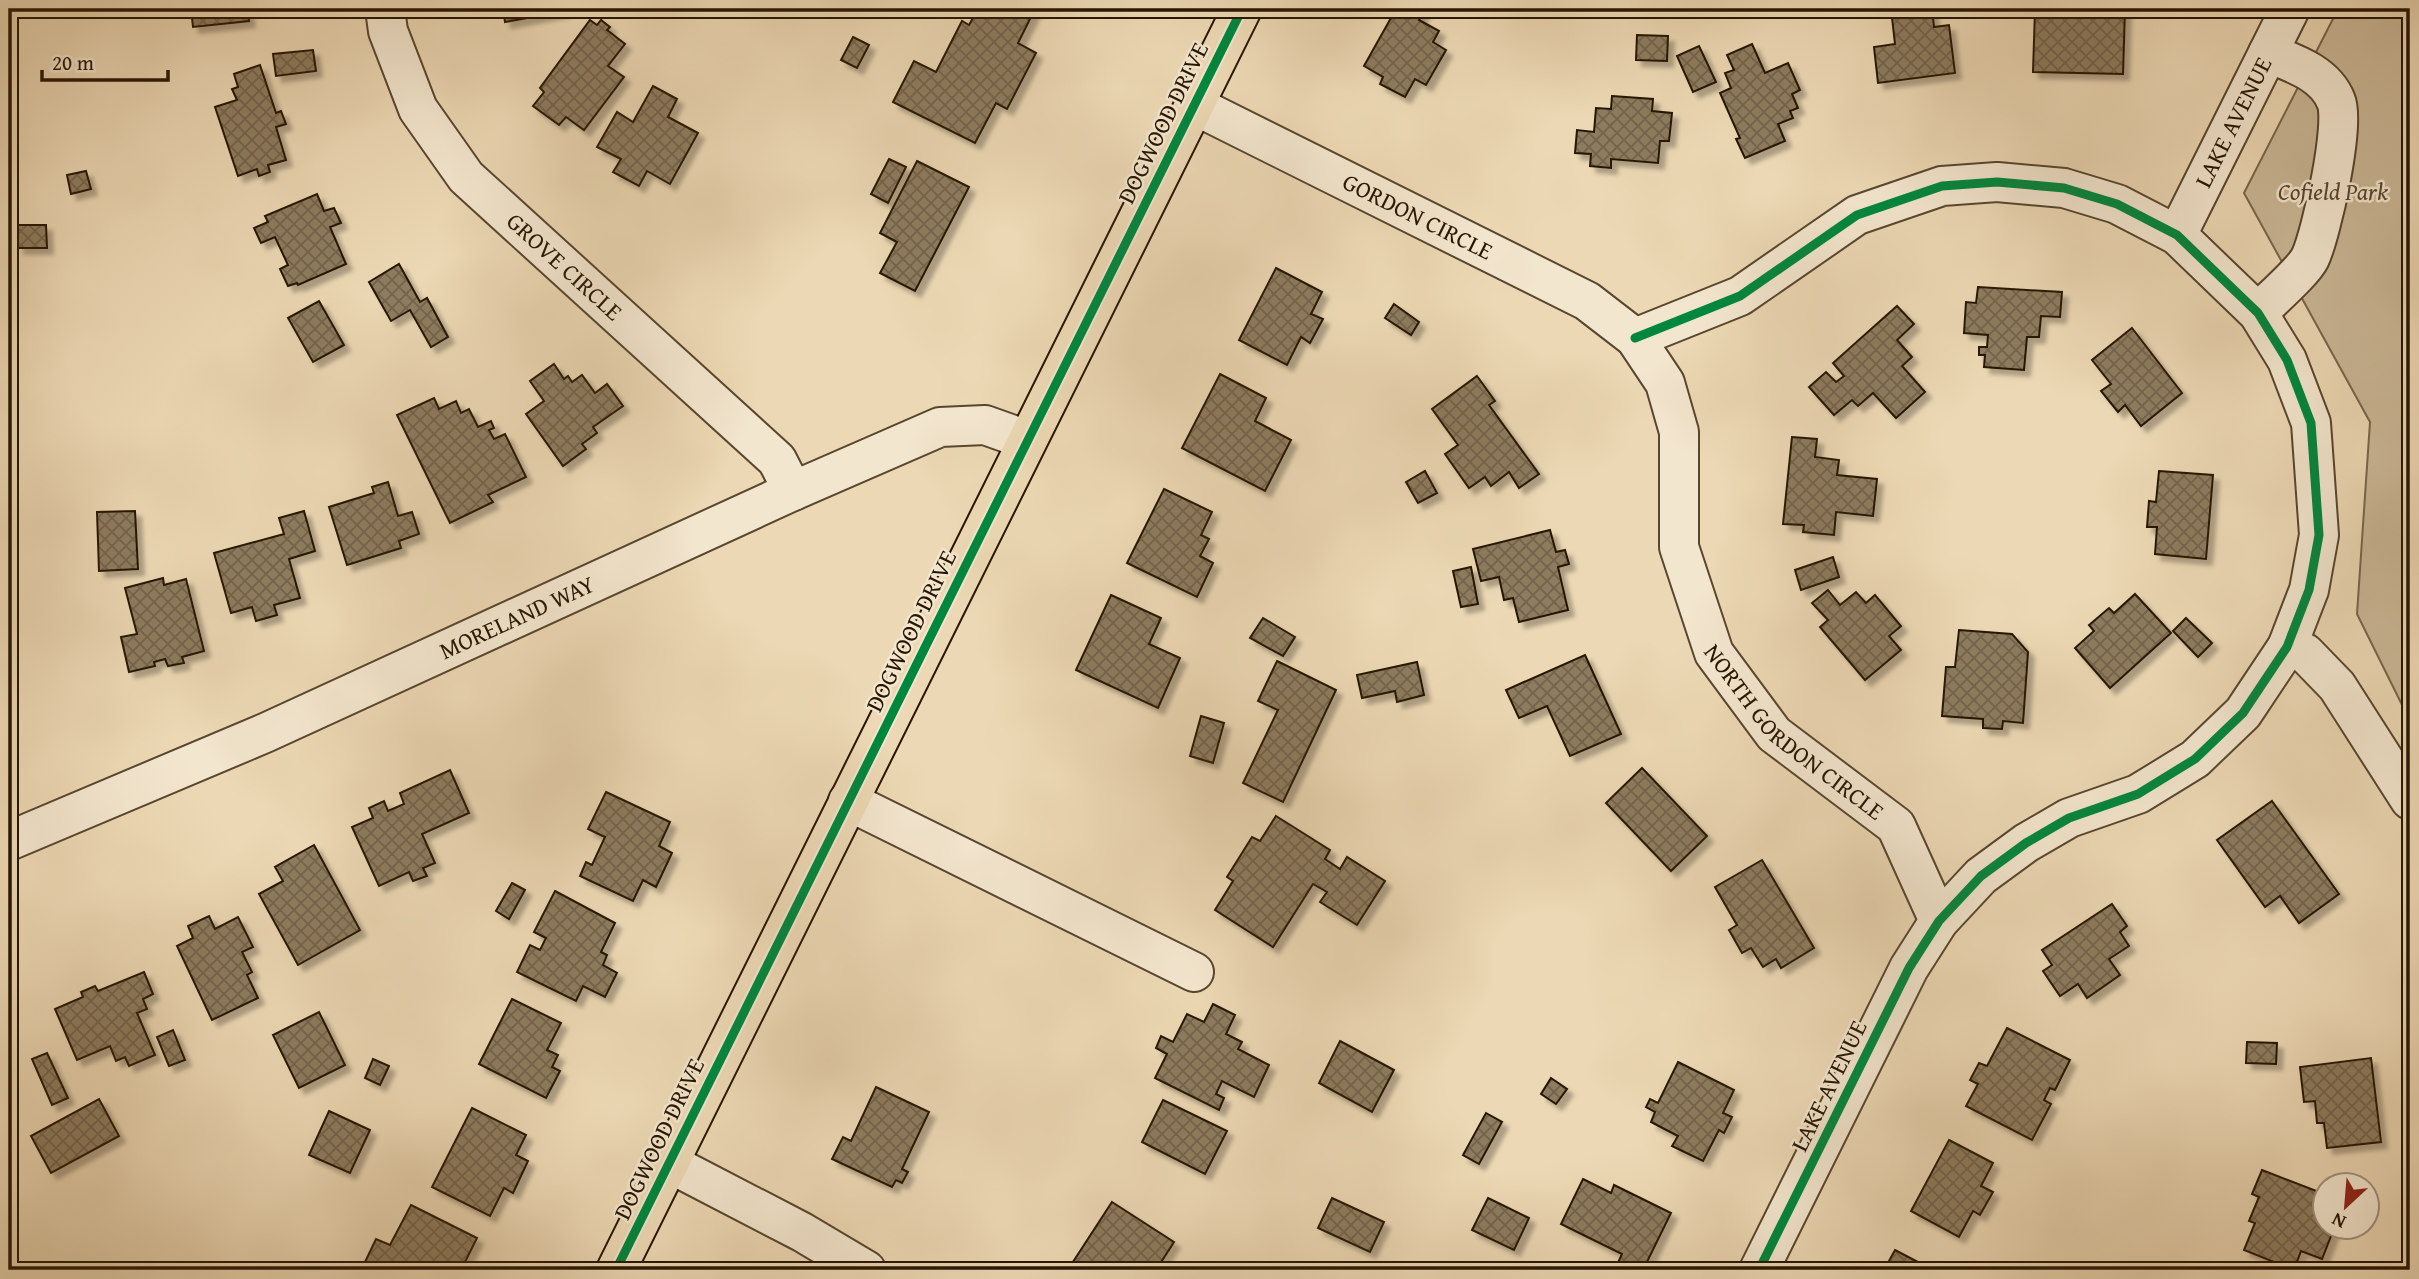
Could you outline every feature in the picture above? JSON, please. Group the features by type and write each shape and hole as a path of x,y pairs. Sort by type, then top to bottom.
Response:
{"main road":[{"name":"DOGWOOD DRIVE","path":"616,1270 1242,9"}],"street":[{"name":"GROVE CIRCLE","path":"385,9 388,32 418,109 466,177 777,460 793,491"},
{"name":"LAKE AVENUE","path":"2177,235 2290,9"},
{"path":"2258,313 2309,260 2323,213 2337,131 2337,102 2322,81 2302,66 2268,53"},
{"name":"GORDON CIRCLE","path":"1194,105 1587,301 1635,338"},
{"path":"1635,338 1740,296 1857,215 1942,186 1997,182 2064,188 2118,204 2177,235 2258,313 2287,360 2311,424 2319,535 2309,590 2287,647 2243,713 2195,759 2138,794 2069,818 2025,843 1981,876 1939,921"},
{"name":"NORTH GORDON CIRCLE","path":"1635,338 1665,383 1679,432 1679,547 1714,653 1774,734 1896,826 1939,921"},
{"name":"MORELAND WAY","path":"9,841 265,733 793,491 940,427 985,425 1027,440"},
{"path":"2287,647 2305,653 2337,685 2410,800"},
{"path":"848,801 1194,972"},
{"name":"LAKE AVENUE","path":"1759,1270 1909,968 1939,921"},
{"path":"669,1163 803,1232 866,1270"}],"green space":[{"name":"Cofield Park","path":"2338,9 2410,9 2410,721 2357,614 2370,422 2244,193"}],"building":[{"path":"191,9 247,9 249,21 193,27"},
{"path":"503,9 564,9 565,11 505,22"},
{"path":"978,9 1035,9 1018,43 1036,53 1007,109 996,103 975,143 893,102 914,61 936,72 962,21 969,25"},
{"path":"1396,9 1425,9 1419,20 1439,31 1433,42 1446,50 1426,85 1415,79 1405,97 1380,84 1383,77 1364,66"},
{"path":"1891,9 1932,9 1934,27 1949,25 1955,73 1878,83 1874,47 1895,44"},
{"path":"2035,9 2125,9 2123,74 2033,72"},
{"path":"590,20 597,25 601,20 610,27 607,30 625,44 608,66 624,77 584,130 566,117 559,125 533,106 544,92 540,88"},
{"path":"1637,35 1668,36 1667,61 1636,60"},
{"path":"853,37 869,45 857,68 841,60"},
{"path":"1752,44 1765,73 1788,63 1800,90 1792,94 1798,108 1790,111 1793,118 1778,124 1785,141 1745,158 1736,139 1740,138 1720,93 1731,88 1725,73 1734,70 1727,55"},
{"path":"1699,46 1716,82 1693,92 1677,56"},
{"path":"313,50 316,71 276,76 273,54"},
{"path":"260,65 276,113 281,111 286,124 276,127 286,160 268,165 270,172 259,176 257,169 238,176 215,107 237,100 232,89 238,87 234,74"},
{"path":"653,86 677,99 668,117 698,133 670,184 647,171 639,186 613,172 621,159 597,147 617,112 633,122"},
{"path":"1612,96 1653,99 1652,111 1672,113 1669,141 1660,141 1658,163 1611,159 1611,168 1590,166 1591,154 1575,153 1577,130 1594,132 1596,108 1611,109"},
{"path":"889,159 906,167 888,203 871,194"},
{"path":"917,161 969,187 915,291 880,273 897,242 880,233"},
{"path":"86,171 91,189 71,194 67,175"},
{"path":"317,194 324,211 334,208 341,223 330,227 346,264 298,285 288,286 280,269 288,265 275,237 261,243 254,228 268,222 265,216"},
{"path":"17,225 46,225 47,248 18,248"},
{"path":"399,264 420,302 427,298 448,337 431,347 410,310 391,321 369,282"},
{"path":"1276,268 1322,292 1311,314 1323,319 1310,343 1301,337 1287,365 1239,340"},
{"path":"1978,287 2062,292 2060,317 2041,316 2039,337 2027,337 2024,370 1984,367 1985,355 1979,355 1979,347 1987,347 1988,335 1964,333 1966,302 1976,303"},
{"path":"319,301 344,345 313,362 288,318"},
{"path":"1394,304 1419,322 1411,335 1385,318"},
{"path":"1897,306 1914,324 1897,340 1912,357 1902,366 1925,392 1896,418 1873,393 1858,406 1852,400 1834,415 1809,387 1826,372 1836,382 1844,376 1833,363"},
{"path":"2132,328 2182,393 2141,426 2125,405 2118,412 2101,391 2111,384 2092,360"},
{"path":"554,364 564,379 568,376 572,382 582,375 595,393 607,384 623,406 593,427 597,433 582,444 586,449 563,466 526,414 544,401 530,381"},
{"path":"1220,374 1266,398 1255,421 1291,440 1265,491 1182,448"},
{"path":"1477,376 1495,401 1489,405 1539,474 1519,488 1509,472 1491,486 1485,477 1469,488 1445,454 1458,445 1432,409"},
{"path":"434,398 439,409 456,401 461,413 469,409 478,427 491,421 494,428 489,430 494,439 505,434 526,477 488,495 493,502 450,523 397,415"},
{"path":"1792,437 1817,439 1815,457 1839,460 1837,475 1877,479 1873,516 1836,512 1834,535 1803,532 1804,525 1783,524"},
{"path":"1425,471 1437,493 1418,503 1406,482"},
{"path":"2159,471 2213,475 2206,559 2155,554 2157,527 2147,527 2149,501 2156,502"},
{"path":"388,482 398,516 412,512 419,534 399,541 401,548 347,565 329,507 374,493 372,487"},
{"path":"1164,489 1212,512 1201,535 1209,539 1200,556 1213,563 1197,597 1127,563"},
{"path":"135,511 138,569 99,571 97,512"},
{"path":"304,511 315,551 289,559 300,598 274,605 277,615 256,621 252,607 231,613 214,553 284,534 279,518"},
{"path":"1550,530 1556,552 1565,550 1569,564 1558,567 1568,610 1519,622 1513,598 1504,600 1499,577 1481,581 1473,549"},
{"path":"1833,557 1839,577 1801,590 1795,570"},
{"path":"1471,567 1478,604 1461,607 1453,571"},
{"path":"163,578 164,585 186,579 204,651 182,657 184,663 168,666 165,659 154,662 155,666 129,672 121,637 137,634 125,588"},
{"path":"1828,590 1840,605 1856,592 1866,603 1875,595 1901,626 1889,636 1901,650 1865,680 1820,627 1828,620 1812,603"},
{"path":"2135,594 2171,633 2110,688 2075,648 2094,631 2089,625 2109,608 2114,613"},
{"path":"1111,595 1161,618 1149,644 1180,658 1158,708 1076,670"},
{"path":"1263,618 1295,637 1283,656 1250,638"},
{"path":"2186,618 2212,643 2198,657 2173,631"},
{"path":"1959,630 2012,634 2028,652 2023,723 2003,721 2002,729 1983,728 1983,719 1942,716 1946,667 1955,667"},
{"path":"1585,655 1621,734 1570,756 1547,706 1519,718 1506,690"},
{"path":"1277,661 1336,690 1283,802 1243,783 1278,710 1258,701"},
{"path":"1417,662 1424,695 1397,702 1395,691 1362,698 1357,675"},
{"path":"1201,716 1224,723 1213,763 1190,756"},
{"path":"1642,768 1707,836 1671,871 1606,803"},
{"path":"450,770 469,813 422,834 435,863 423,868 427,876 413,881 409,872 379,886 352,827 373,818 369,808 384,801 388,811 404,804 400,793"},
{"path":"606,792 670,822 659,846 672,853 656,887 643,880 633,901 580,876 586,862 592,865 605,837 588,829"},
{"path":"2272,801 2339,894 2299,923 2280,896 2265,907 2217,840"},
{"path":"1276,816 1330,850 1325,859 1340,869 1347,857 1385,881 1357,925 1320,902 1327,892 1313,884 1273,947 1215,910 1233,881 1227,877 1252,837 1260,841"},
{"path":"314,845 360,930 298,965 259,894 283,881 275,867"},
{"path":"1762,860 1814,948 1781,968 1776,959 1763,967 1751,948 1742,953 1729,930 1737,925 1715,887"},
{"path":"512,883 525,890 509,919 496,911"},
{"path":"555,891 615,923 601,952 607,955 603,965 617,973 605,997 583,986 576,1001 517,972 530,945 540,950 546,938 534,932"},
{"path":"2112,904 2127,926 2120,932 2129,946 2109,959 2120,975 2087,998 2078,984 2060,996 2043,971 2052,965 2042,950"},
{"path":"209,916 215,929 238,917 253,947 242,952 252,972 247,975 258,998 212,1020 177,946 193,938 188,926"},
{"path":"144,972 153,994 143,999 147,1009 137,1013 155,1055 129,1066 125,1057 116,1061 110,1046 77,1060 55,1009 83,997 81,992 95,986 98,991"},
{"path":"512,999 561,1023 547,1050 558,1055 552,1067 560,1071 546,1098 479,1064"},
{"path":"1213,1004 1235,1015 1226,1034 1242,1042 1238,1049 1269,1065 1254,1097 1222,1081 1216,1094 1224,1098 1219,1110 1155,1078 1167,1054 1156,1048 1161,1036 1173,1042 1187,1014 1204,1022"},
{"path":"319,1012 345,1065 299,1088 273,1035"},
{"path":"2007,1028 2070,1060 2055,1090 2050,1088 2044,1100 2051,1104 2032,1140 1966,1106 1978,1084 1970,1080 1979,1063 1987,1066"},
{"path":"173,1030 185,1060 169,1066 157,1037"},
{"path":"1340,1041 1394,1070 1372,1112 1319,1083"},
{"path":"2247,1042 2277,1043 2276,1064 2246,1063"},
{"path":"47,1053 68,1098 52,1105 32,1059"},
{"path":"2371,1058 2381,1142 2327,1148 2324,1123 2317,1123 2315,1101 2304,1102 2300,1067"},
{"path":"373,1059 389,1066 380,1085 365,1078"},
{"path":"1678,1062 1734,1090 1723,1113 1732,1117 1724,1133 1719,1130 1703,1161 1672,1146 1678,1136 1651,1122 1655,1112 1646,1107 1650,1099 1658,1103"},
{"path":"1551,1078 1567,1089 1556,1104 1541,1094"},
{"path":"876,1087 929,1112 902,1169 908,1172 902,1183 896,1180 892,1187 832,1159 843,1137 851,1141"},
{"path":"99,1099 119,1136 51,1173 31,1136"},
{"path":"1163,1100 1227,1131 1205,1174 1142,1142"},
{"path":"472,1108 526,1135 516,1155 528,1161 513,1193 504,1188 490,1216 432,1187"},
{"path":"329,1111 370,1130 350,1173 309,1155"},
{"path":"1486,1113 1502,1122 1479,1164 1463,1155"},
{"path":"1949,1140 1993,1163 1981,1186 1993,1192 1980,1215 1973,1211 1959,1237 1911,1211"},
{"path":"2262,1170 2310,1189 2310,1240 2329,1240 2322,1259 2301,1251 2294,1270 2244,1250 2255,1223 2249,1221 2259,1197 2252,1194"},
{"path":"1583,1179 1611,1193 1614,1185 1671,1213 1643,1270 1623,1270 1616,1267 1622,1254 1561,1224"},
{"path":"1332,1198 1384,1222 1370,1252 1318,1228"},
{"path":"1488,1198 1529,1218 1514,1250 1472,1230"},
{"path":"1112,1202 1174,1242 1156,1270 1078,1270 1071,1265"},
{"path":"411,1205 477,1238 461,1270 382,1270 365,1262 376,1239 390,1245"},
{"path":"1895,1250 1933,1270 1884,1270"}],"cycle path":[{"path":"616,1270 1242,9"},
{"path":"1635,338 1740,296 1857,215 1942,186 1997,182 2064,188 2117,204 2177,235 2258,313 2287,360 2311,423 2319,535 2309,590 2287,647 2243,713 2195,759 2138,794 2069,818 2026,843 1981,876 1939,921 1909,968 1759,1270"}]}
